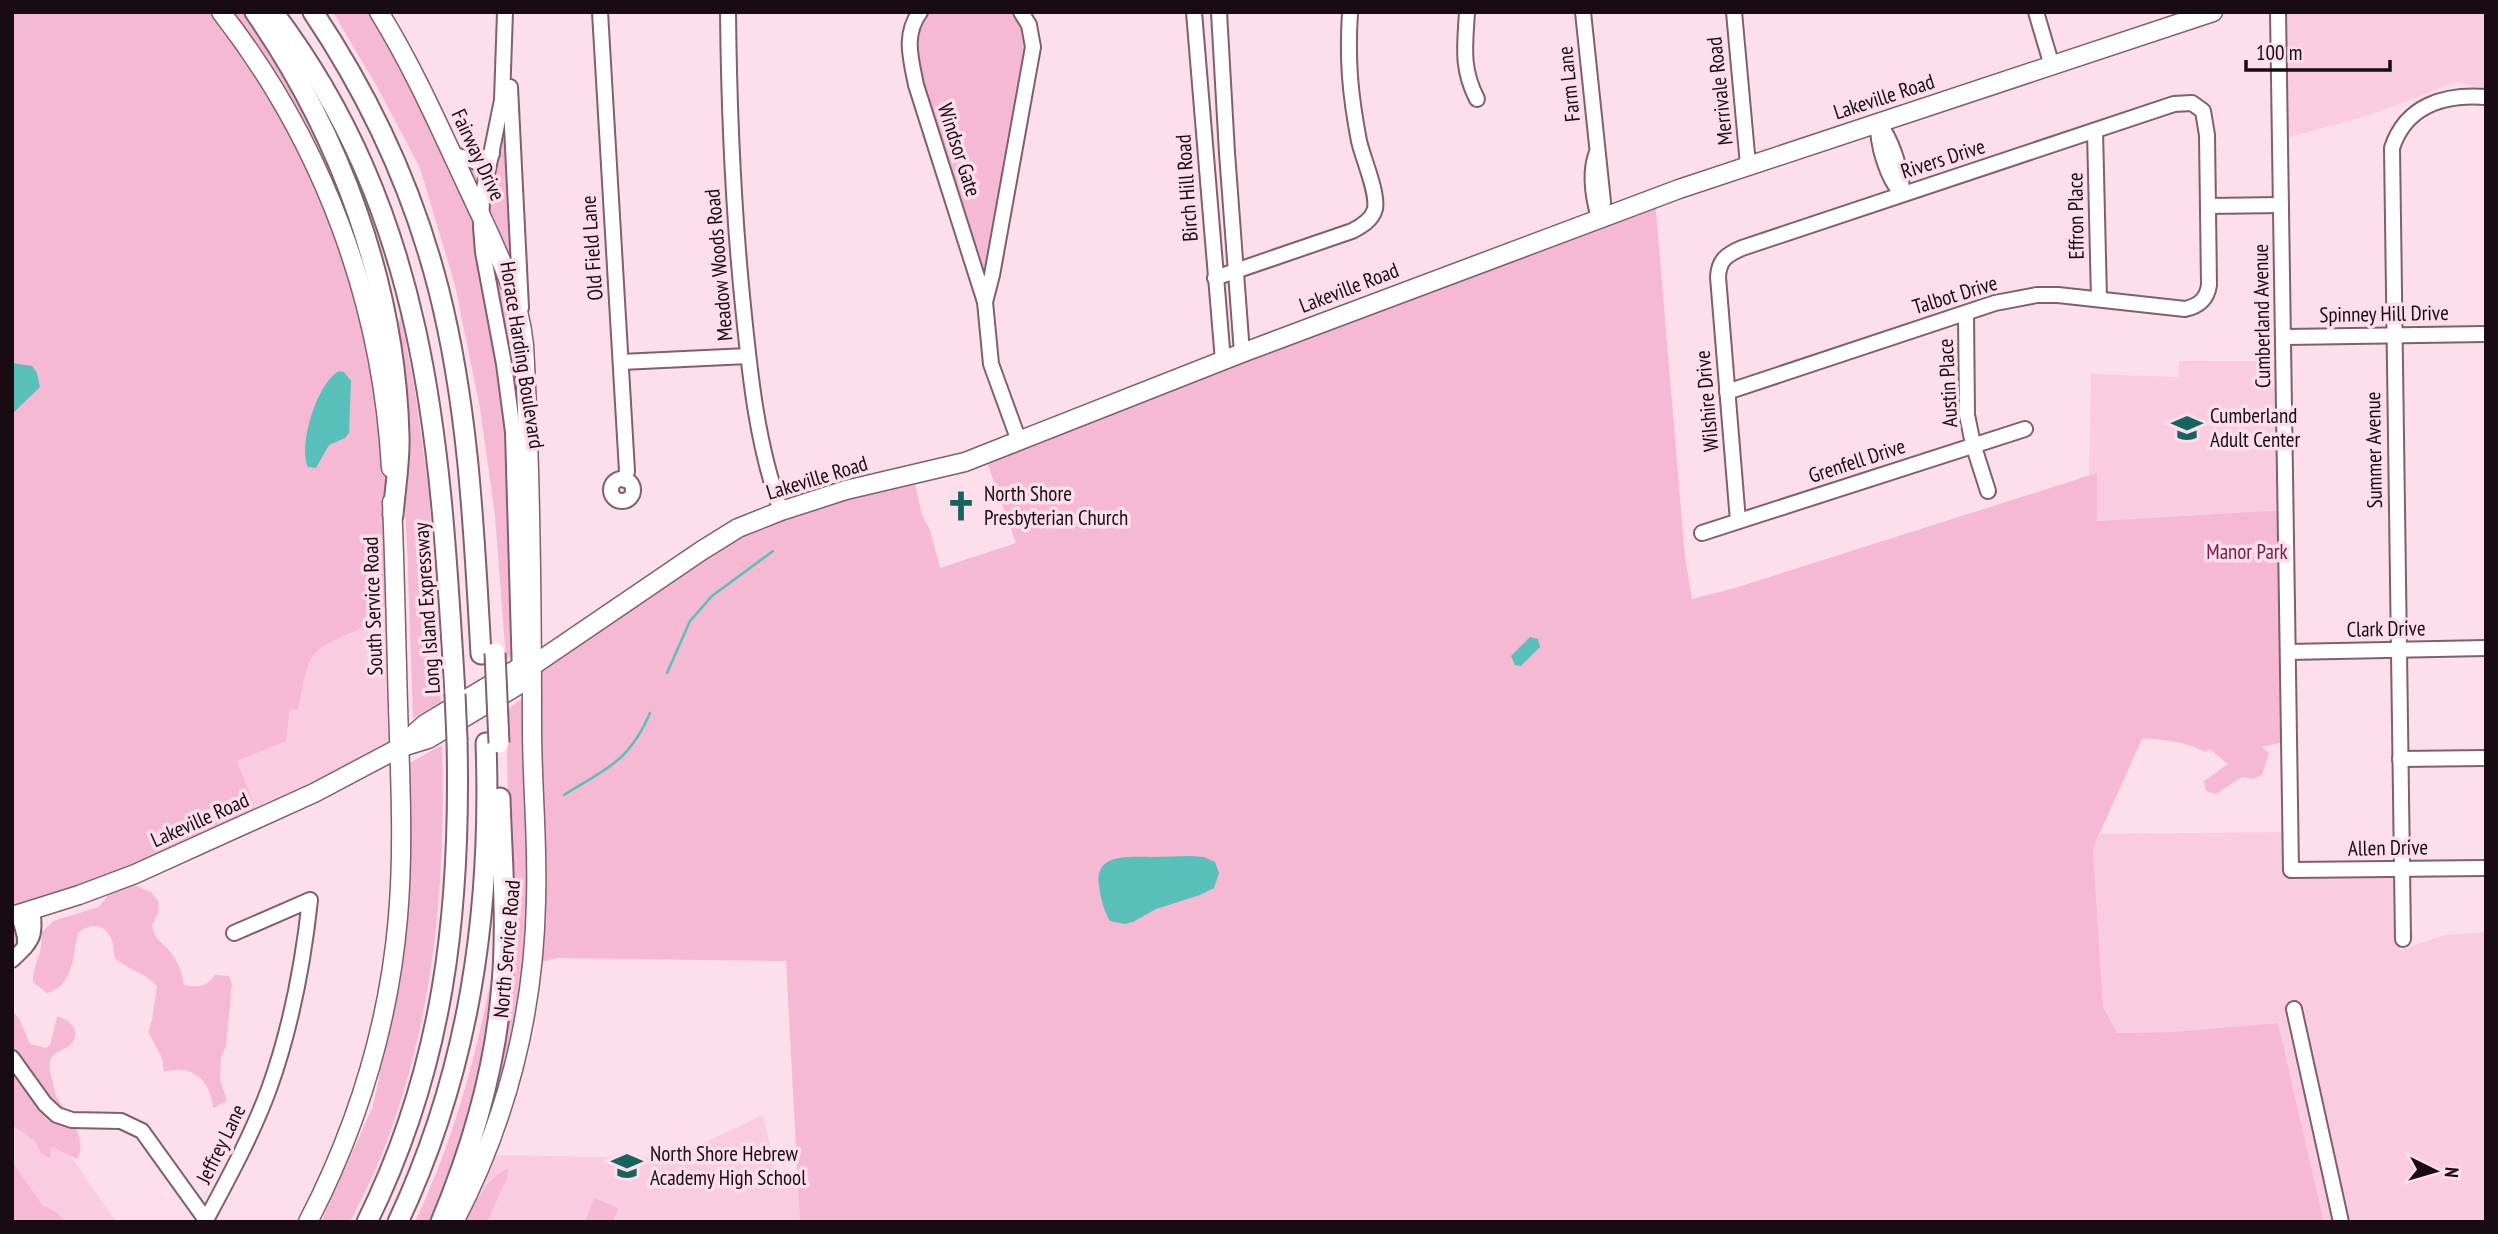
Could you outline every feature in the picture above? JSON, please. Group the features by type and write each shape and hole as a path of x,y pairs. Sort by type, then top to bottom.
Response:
{"highway":[{"path":"255,12 292,71 331,148 376,273 389,336 398,420 393,515"},
{"name":"Long Island Expressway","path":"273,12 323,90 356,151 383,215 408,293 425,366 440,470 457,740 457,873 443,988 432,1045 412,1112 367,1222"},
{"path":"313,12 346,65 379,127 407,191 430,258 447,326 468,464 476,569 488,654 503,927 500,1007 492,1056 473,1133 441,1222"},
{"path":"398,1222 418,1178 441,1112 458,1056 473,989 482,920 492,743"}],"main road":[{"name":"South Service Road","path":"221,12 252,53 288,113 320,174 346,240 366,307 381,376 390,446 399,748 400,883 396,936 385,1006 358,1107 340,1155 308,1222"},
{"name":"Fairway Drive","path":"379,12 416,78 509,277 521,324"},
{"name":"Lakeville Road","path":"21,913 100,887 168,860 323,789 399,748 428,738 738,528 846,490 965,462 1599,218 1748,165 2052,66 2193,16 2213,12"},
{"name":"Horace Harding Boulevard","path":"521,324 525,370 524,672"},
{"name":"North Service Road","path":"454,1222 496,1129 514,1069 528,1003 536,903 524,672"}],"street":[{"name":"Horace Harding Boulevard","path":"505,12 502,100 481,216 484,260 504,364 513,432 524,672"},
{"name":"Old Field Lane","path":"600,12 627,471 625,480"},
{"name":"Meadow Woods Road","path":"729,12 734,201 748,356 761,443 781,511"},
{"name":"Windsor Gate","path":"920,12 914,22 908,49 916,85 985,302 991,363 1019,441"},
{"name":"Windsor Gate","path":"985,302 1033,47 1029,25 1021,12"},
{"name":"Birch Hill Road","path":"1195,12 1223,361"},
{"path":"1220,12 1242,354"},
{"path":"1215,278 1352,231 1365,224 1373,213 1375,199 1360,145 1349,86 1350,12"},
{"path":"1467,12 1467,80 1477,99"},
{"name":"Farm Lane","path":"1583,12 1597,152 1592,164 1599,218"},
{"name":"Merrivale Road","path":"1734,12 1748,165"},
{"path":"2036,12 2052,66"},
{"name":"Cumberland Avenue","path":"2278,12 2291,870"},
{"name":"Horace Harding Boulevard","path":"505,36 511,100 521,324"},
{"name":"Summer Avenue","path":"2403,939 2391,156 2396,136 2412,115 2427,105 2465,95 2486,97"},
{"name":"Rivers Drive","path":"1718,278 1723,258 1732,253 2174,104 2188,102 2197,105 2203,111 2207,122 2208,206"},
{"path":"1878,122 1886,132 1902,182 1902,194"},
{"name":"Effron Place","path":"2095,131 2099,299"},
{"path":"453,155 472,162 492,154"},
{"path":"2208,206 2281,205"},
{"name":"Talbot Drive","path":"1727,392 1995,303 2036,295 2185,309 2194,307 2202,302 2209,285 2208,206"},
{"name":"Wilshire Drive","path":"1718,278 1738,521"},
{"name":"Austin Place","path":"1966,313 1967,415 1987,491"},
{"name":"Spinney Hill Drive","path":"2283,337 2486,334"},
{"path":"621,362 748,356"},
{"name":"Grenfell Drive","path":"1702,533 2025,429"},
{"name":"Clark Drive","path":"2288,652 2486,649"},
{"path":"2400,759 2486,758"},
{"name":"Allen Drive","path":"2291,870 2486,868"},
{"name":"Jeffrey Lane","path":"12,1058 45,1104 57,1115 72,1120 121,1121 142,1131 206,1220 246,1144 276,1068 298,982 310,900 234,933"},
{"path":"12,960 34,934 21,913"},
{"path":"2294,1009 2341,1222"}],"shaded area":[{"path":"2278,12 2486,12 2486,89 2456,82 2370,115 2279,140"},
{"name":"Cumberland Adult Center","path":"2179,361 2283,361 2285,510 2096,521 2097,474 2089,476 2091,374 2178,377"},
{"path":"12,363 32,366 37,373 40,387 12,414"},
{"path":"339,371 344,372 351,381 349,433 345,438 329,445 316,468 308,467 306,444 312,415 323,388"},
{"path":"393,603 397,751 260,820 236,761 286,741 291,701 323,636"},
{"path":"1530,637 1538,639 1540,647 1521,666 1515,665 1511,656"},
{"path":"2289,832 2291,878 2398,877 2400,950 2445,935 2486,932 2486,1222 2324,1222 2291,1078 2175,1032 2119,1033 2103,1007 2093,847 2100,834"},
{"path":"1123,857 1204,857 1215,862 1219,873 1214,888 1156,909 1133,922 1125,924 1110,921 1099,886 1099,875 1107,862"},
{"path":"12,1074 29,1095 116,1222 12,1222"},
{"name":"North Shore Hebrew Academy High School","path":"763,1115 776,1173 799,1190 800,1222 454,1222 485,1155 671,1158"}],"green space":[{"path":"12,12 218,12 277,96 358,285 388,452 393,603 379,610 369,623 329,643 313,656 305,675 298,710 290,709 286,741 237,761 260,820 30,912 32,923 12,958"},
{"path":"230,12 244,12 305,110 350,210 376,305 334,187 314,141 278,77"},
{"path":"333,12 372,12 398,54 474,214 504,395 510,449 512,655 506,660 495,516 480,408 455,285 420,168"},
{"path":"920,12 1021,12 1033,36 985,302 916,85 914,22"},
{"path":"505,36 527,432 513,432 482,239 453,154 468,161 492,154"},
{"name":"Manor Park","path":"1655,199 1685,557 1692,599 1735,588 2097,473 2097,521 2285,510 2284,742 2262,747 2269,753 2262,775 2253,779 2242,777 2216,794 2206,791 2204,781 2228,764 2210,749 2204,752 2174,742 2142,739 2093,848 2103,1007 2118,1033 2175,1032 2278,1023 2324,1222 800,1222 786,961 557,958 533,964 532,666 738,528 913,475 922,515 930,530 940,568 1016,543 984,454"},
{"path":"401,317 415,391 429,492 441,702 413,718 407,542 394,332"},
{"path":"525,699 530,822 528,949 524,990 514,1042 486,1131 502,1062 509,1006 512,934 508,709"},
{"path":"442,745 442,850 438,902 425,1004 414,1054 382,1154 350,1222 321,1222 373,1106 402,970 409,862 406,765"},
{"path":"130,883 151,892 159,902 153,930 176,961 184,985 202,986 215,975 229,976 232,984 220,1079 227,1101 213,1108 209,1090 199,1076 184,1070 164,1072 162,1058 148,1032 157,986 114,957 112,941 105,930 93,926 78,933 71,968 63,984 47,993 33,982 41,947 41,933 53,921 99,907 115,886"},
{"path":"499,937 485,1075 437,1222 415,1222 444,1152 467,1082"},
{"path":"12,1011 19,1018 30,1044 46,1048 50,1045 57,1017 66,1020 75,1030 72,1043 53,1055 50,1072 56,1096 78,1134 81,1148 77,1159 51,1146 50,1159 42,1154 34,1140 12,1125"},
{"path":"12,1161 42,1205 58,1213 65,1222 12,1222"},
{"path":"508,1168 507,1178 487,1222 465,1222 487,1185"},
{"path":"594,1198 618,1208 613,1222 585,1222"}],"waterway":[{"path":"667,673 690,621 712,596 773,551"},
{"path":"564,795 605,770 625,753 634,743 650,713"}],"place":[{"name":"Cumberland Adult Center","path":"2187,428"},
{"name":"North Shore Presbyterian Church","path":"961,506"},
{"name":"North Shore Hebrew Academy High School","path":"627,1166"}]}
